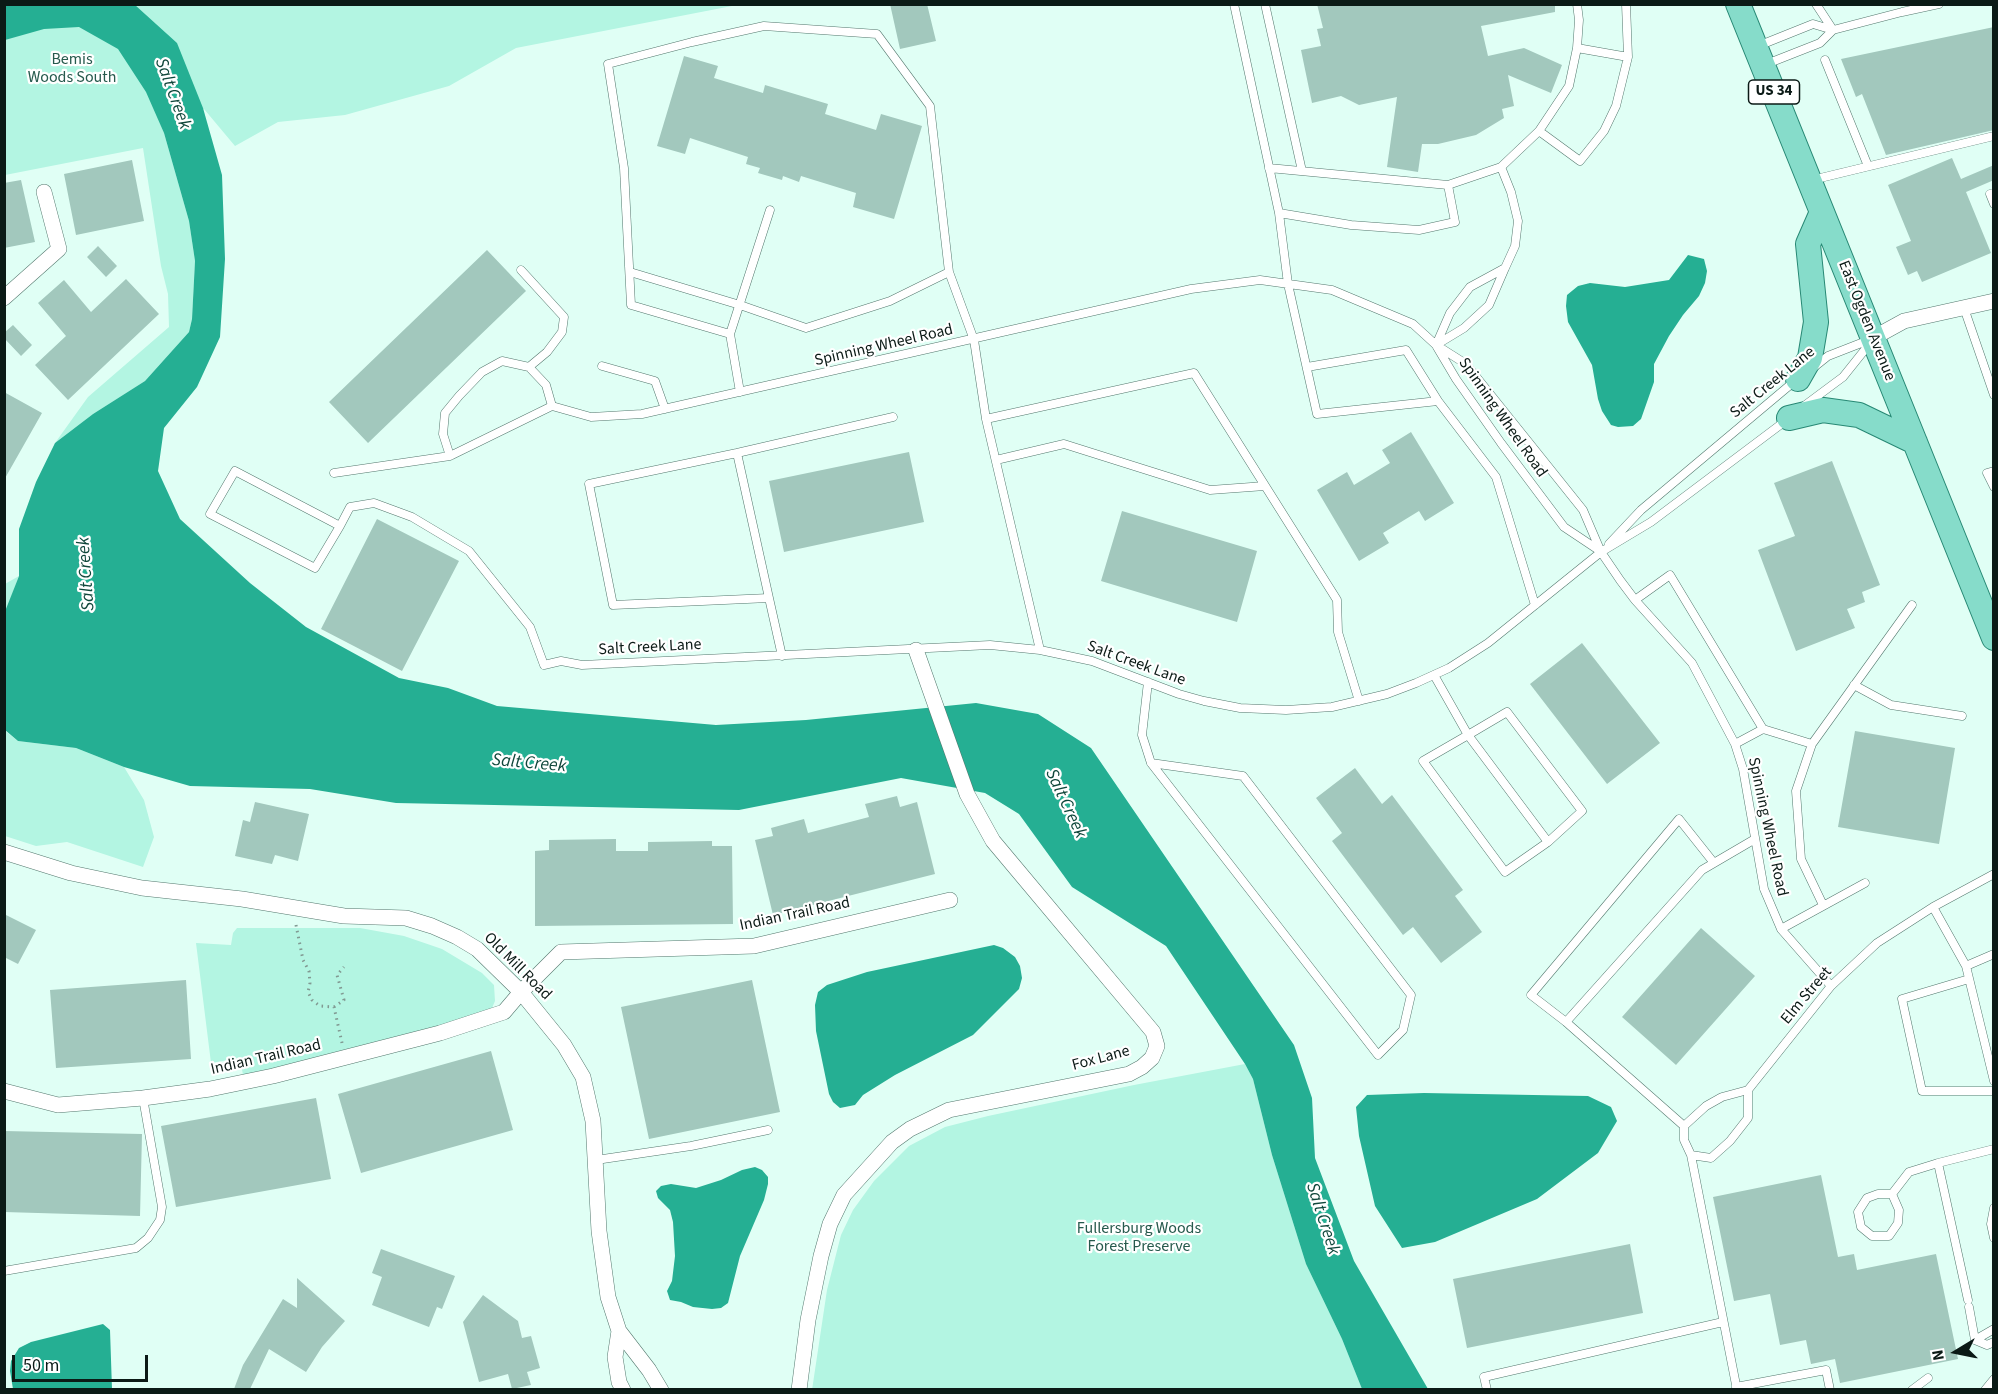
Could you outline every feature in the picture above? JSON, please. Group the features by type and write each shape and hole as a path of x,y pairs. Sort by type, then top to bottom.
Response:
{"main road":[{"name":"East Ogden Avenue","path":"1738,4 1994,638"},
{"path":"1798,379 1810,358 1816,322 1808,244 1822,212"},
{"path":"1789,418 1823,410 1859,415 1915,442"}],"street":[{"path":"4,298 59,249 44,192"},
{"path":"1873,338 1904,321 1994,301"},
{"name":"Fox Lane","path":"799,1389 810,1309 830,1224 844,1195 892,1142 910,1129 949,1110 1129,1074 1152,1058 1157,1046 1153,1032 993,841 967,794 916,650"},
{"name":"Old Mill Road","path":"4,852 71,873 142,888 242,899 344,916 406,918 432,926 477,949 521,992 564,1045 583,1077 593,1121 599,1231 608,1297 619,1331 661,1389"},
{"name":"Indian Trail Road","path":"4,1091 58,1105 143,1098 210,1089 345,1058 440,1033 504,1012 561,952 754,946 950,900"},
{"name":"Old Mill Road","path":"619,1331 615,1357 619,1382 623,1389"}],"lane":[{"path":"1234,4 1279,213 1288,284 1317,414 1438,401"},
{"path":"1265,4 1302,171"},
{"path":"1269,168 1448,185 1501,167 1539,131 1569,86 1577,48 1579,20 1577,4"},
{"path":"1539,131 1580,161 1604,131 1616,106 1628,57 1626,4"},
{"path":"1816,4 1833,30"},
{"path":"1759,56 1820,43 1833,30 1901,8 1939,4"},
{"path":"1759,56 1813,24 1833,30"},
{"path":"730,334 631,305 624,168 608,64 764,26 877,34 930,106 949,272 974,340 986,419 1040,650"},
{"path":"1577,48 1628,57"},
{"path":"1825,60 1868,166"},
{"path":"1810,180 1994,136"},
{"path":"1437,345 1464,328 1489,305 1515,246 1518,221 1512,192 1501,167"},
{"path":"1279,213 1351,225 1419,230 1455,222 1448,185"},
{"path":"1994,193 1990,194 1994,204"},
{"path":"740,392 730,334 770,210"},
{"path":"1437,345 1450,314 1470,287 1505,268"},
{"path":"521,270 564,317 562,332 547,352 529,367"},
{"path":"630,272 740,305 806,328 890,302 949,272"},
{"name":"Spinning Wheel Road","path":"552,406 591,417 642,414 1191,289 1260,280 1332,290 1413,324 1437,345 1466,364 1583,510 1601,552 1635,600 1692,663 1734,744 1743,769 1764,890 1781,929 1831,986"},
{"path":"1964,308 1994,395"},
{"name":"Salt Creek Lane","path":"340,525 350,507 374,502 412,517 470,551 530,627 544,664 561,661 582,665 990,645 1040,650 1092,660 1179,694 1204,701 1248,708 1286,710 1332,707 1387,694 1434,675 1488,643 1601,552 1641,510 1798,379 1828,356 1873,338"},
{"name":"Salt Creek Lane","path":"1601,552 1651,522 1843,377 1873,338"},
{"name":"Spinning Wheel Road","path":"1437,345 1456,379 1564,527 1601,552"},
{"path":"1307,368 1406,350 1438,401 1496,477 1535,605"},
{"path":"334,473 450,456 552,406 546,385 529,367 502,361 482,372 445,413 443,434 450,456"},
{"path":"602,366 655,381 665,409"},
{"path":"986,419 1194,373 1337,600 1338,632 1359,701"},
{"path":"769,598 613,605 589,484 893,417"},
{"path":"996,460 1064,444 1210,490 1265,486"},
{"path":"737,453 782,656"},
{"path":"235,471 340,525 315,568 210,514 235,471"},
{"path":"1994,471 1988,473 1994,488"},
{"path":"1635,600 1670,575 1763,729 1812,744"},
{"path":"1823,905 1801,859 1796,791 1812,744 1912,605"},
{"path":"1434,675 1468,735 1548,842"},
{"path":"1148,682 1142,735 1150,763 1378,1055 1403,1030 1412,994 1243,776 1150,763"},
{"path":"1854,685 1891,705 1962,716"},
{"path":"1507,712 1582,811 1548,842 1505,872 1423,761 1507,712"},
{"path":"1734,744 1763,729"},
{"path":"1684,1126 1532,995 1679,819 1713,863"},
{"path":"1566,1022 1702,870 1755,839"},
{"name":"Elm Street","path":"1748,1090 1831,986 1877,944 1934,907 1994,874"},
{"path":"1781,929 1864,883"},
{"path":"1934,907 1966,966 1994,1081"},
{"path":"1966,966 1994,954"},
{"path":"1969,979 1902,999 1922,1091 1994,1091"},
{"path":"1691,1155 1711,1158 1730,1141 1748,1118 1748,1090 1722,1097 1706,1106 1684,1126 1684,1140 1691,1155 1736,1388 1826,1370 1830,1389"},
{"path":"4,1271 136,1248 148,1238 160,1220 162,1207 143,1098"},
{"path":"596,1160 691,1146 768,1130"},
{"path":"1892,1194 1899,1210 1898,1223 1889,1236 1872,1236 1861,1227 1858,1212 1867,1198 1878,1194 1892,1194 1910,1173 1938,1163 1994,1149"},
{"path":"1938,1163 1975,1340"},
{"path":"1994,1208 1991,1224 1994,1238"},
{"path":"1487,1389 1484,1377 1723,1322"},
{"path":"1975,1340 1994,1329"},
{"path":"1975,1340 1987,1345 1994,1342"},
{"path":"1912,1389 1928,1378"},
{"path":"1985,1389 1994,1379"}],"path":[{"path":"295,908 303,960 309,971 308,992 312,1000 320,1006 334,1006 344,1000 337,975 344,967"},
{"path":"334,1006 345,1058"}],"green space":[{"name":"Bemis Woods South","path":"5,5 737,5 516,48 449,86 345,115 278,122 235,146 204,109 158,118 189,221 195,261 192,319 189,332 145,381 93,414 55,443 88,397 169,327 168,294 161,266 143,148 5,175"},
{"path":"19,576 5,614 5,584"},
{"path":"4,730 18,741 76,748 124,767 144,800 154,837 143,867 67,842 36,846 5,836"},
{"path":"237,928 360,928 404,936 442,949 482,973 494,985 495,1001 492,1008 485,1014 337,1056 243,1075 240,1058 211,1063 196,943 231,945 233,933"},
{"name":"Fullersburg Woods Forest Preserve","path":"1245,1064 1253,1079 1272,1155 1306,1264 1342,1339 1362,1389 812,1390 827,1290 841,1235 853,1210 874,1181 909,1146 945,1127 988,1116"}],"water":[{"name":"Salt Creek","path":"5,5 135,5 177,43 203,108 222,175 225,259 220,337 197,387 164,428 158,471 180,519 250,583 306,627 399,678 448,688 497,706 716,725 806,720 976,703 1038,714 1091,748 1294,1045 1312,1098 1315,1158 1354,1261 1428,1389 1362,1389 1342,1339 1306,1264 1272,1155 1253,1079 1166,946 1072,887 1019,814 985,793 901,778 739,810 396,803 310,789 190,786 124,767 76,748 18,741 5,730 4,614 19,576 19,529 36,482 55,443 93,414 145,381 189,332 192,319 195,261 189,221 164,133 146,92 118,49 79,27 44,29 5,40"},
{"path":"1688,255 1704,259 1707,271 1705,283 1699,296 1669,336 1654,364 1654,382 1641,419 1633,426 1611,425 1598,399 1592,365 1568,322 1567,295 1578,286 1590,283 1625,287 1669,280"},
{"path":"994,945 1003,948 1015,957 1020,966 1022,978 1019,989 973,1035 895,1075 863,1095 855,1105 840,1108 833,1102 829,1094 816,1031 815,1005 818,992 827,985 867,972"},
{"path":"1424,1093 1588,1096 1611,1107 1617,1121 1598,1153 1537,1199 1435,1242 1402,1248 1375,1206 1359,1136 1356,1107 1367,1095"},
{"path":"755,1167 762,1170 768,1177 768,1184 764,1200 740,1256 728,1303 721,1308 712,1309 693,1307 670,1300 667,1291 672,1281 675,1256 673,1222 670,1210 658,1198 656,1191 661,1186 671,1184 696,1188"},
{"path":"103,1324 110,1330 112,1389 13,1389 11,1361 19,1348 31,1342"}],"building":[{"path":"890,4 927,4 936,41 900,49"},
{"path":"1317,4 1555,4 1555,12 1481,26 1488,56 1524,48 1562,65 1551,93 1508,75 1514,106 1502,109 1504,118 1476,135 1438,144 1422,144 1418,172 1387,167 1397,97 1359,105 1341,96 1312,103 1301,50 1321,46 1317,29 1323,28"},
{"path":"1994,27 1994,130 1886,155 1862,94 1856,97 1841,59"},
{"path":"684,56 718,66 714,78 763,93 765,85 828,104 825,114 876,130 881,114 922,126 894,219 853,207 856,193 801,176 799,182 783,176 782,180 758,173 760,168 746,164 748,157 690,138 685,154 657,146"},
{"path":"1952,158 1961,179 1994,165 1994,180 1966,192 1991,253 1922,282 1917,271 1908,275 1896,247 1911,241 1888,185"},
{"path":"132,160 144,221 76,235 64,174"},
{"path":"21,180 35,242 4,248 4,183"},
{"path":"98,246 117,266 106,277 87,257"},
{"path":"487,250 526,291 368,443 329,402"},
{"path":"126,279 159,314 68,400 35,365 66,336 38,303 64,280 91,312"},
{"path":"13,325 32,345 21,356 4,338 4,333"},
{"path":"4,392 42,413 4,480"},
{"path":"1411,432 1454,503 1425,521 1419,511 1383,533 1389,543 1359,561 1317,490 1347,472 1354,485 1390,463 1382,450"},
{"path":"909,452 924,522 784,552 769,481"},
{"path":"1832,461 1880,585 1862,592 1865,602 1847,609 1855,628 1796,651 1758,550 1795,536 1774,483"},
{"path":"1122,511 1257,551 1237,622 1101,581"},
{"path":"377,519 459,561 402,671 321,629"},
{"path":"1582,643 1660,743 1607,784 1530,684"},
{"path":"1855,731 1955,748 1939,844 1838,827"},
{"path":"1355,768 1382,804 1392,795 1463,890 1455,896 1482,932 1441,963 1413,927 1403,935 1332,841 1342,833 1316,798"},
{"path":"897,796 900,807 917,802 935,874 773,915 755,840 773,836 771,828 804,819 808,833 869,817 865,804"},
{"path":"255,802 309,814 298,861 275,855 272,864 235,856 243,820 250,822"},
{"path":"616,839 616,851 648,851 648,842 712,841 712,846 732,846 733,924 535,926 535,851 549,850 549,840"},
{"path":"4,914 36,930 18,964 4,957"},
{"path":"1701,928 1755,976 1676,1065 1622,1017"},
{"path":"186,980 191,1059 56,1068 50,990"},
{"path":"752,980 780,1112 649,1139 621,1007"},
{"path":"491,1051 513,1130 361,1173 338,1094"},
{"path":"316,1098 331,1179 176,1207 161,1126"},
{"path":"4,1131 142,1134 140,1216 4,1212"},
{"path":"1821,1175 1838,1257 1854,1254 1857,1270 1936,1254 1958,1359 1840,1383 1835,1359 1811,1364 1806,1340 1780,1345 1770,1294 1734,1301 1713,1197"},
{"path":"1630,1244 1643,1313 1467,1348 1453,1279"},
{"path":"381,1249 455,1276 442,1309 437,1307 429,1327 372,1305 382,1277 372,1273"},
{"path":"297,1278 345,1321 322,1347 306,1372 269,1349 250,1389 234,1389 243,1365 283,1299 297,1308"},
{"path":"483,1295 518,1321 522,1338 531,1336 540,1368 527,1372 531,1385 512,1389 508,1374 479,1382 463,1322"}]}
